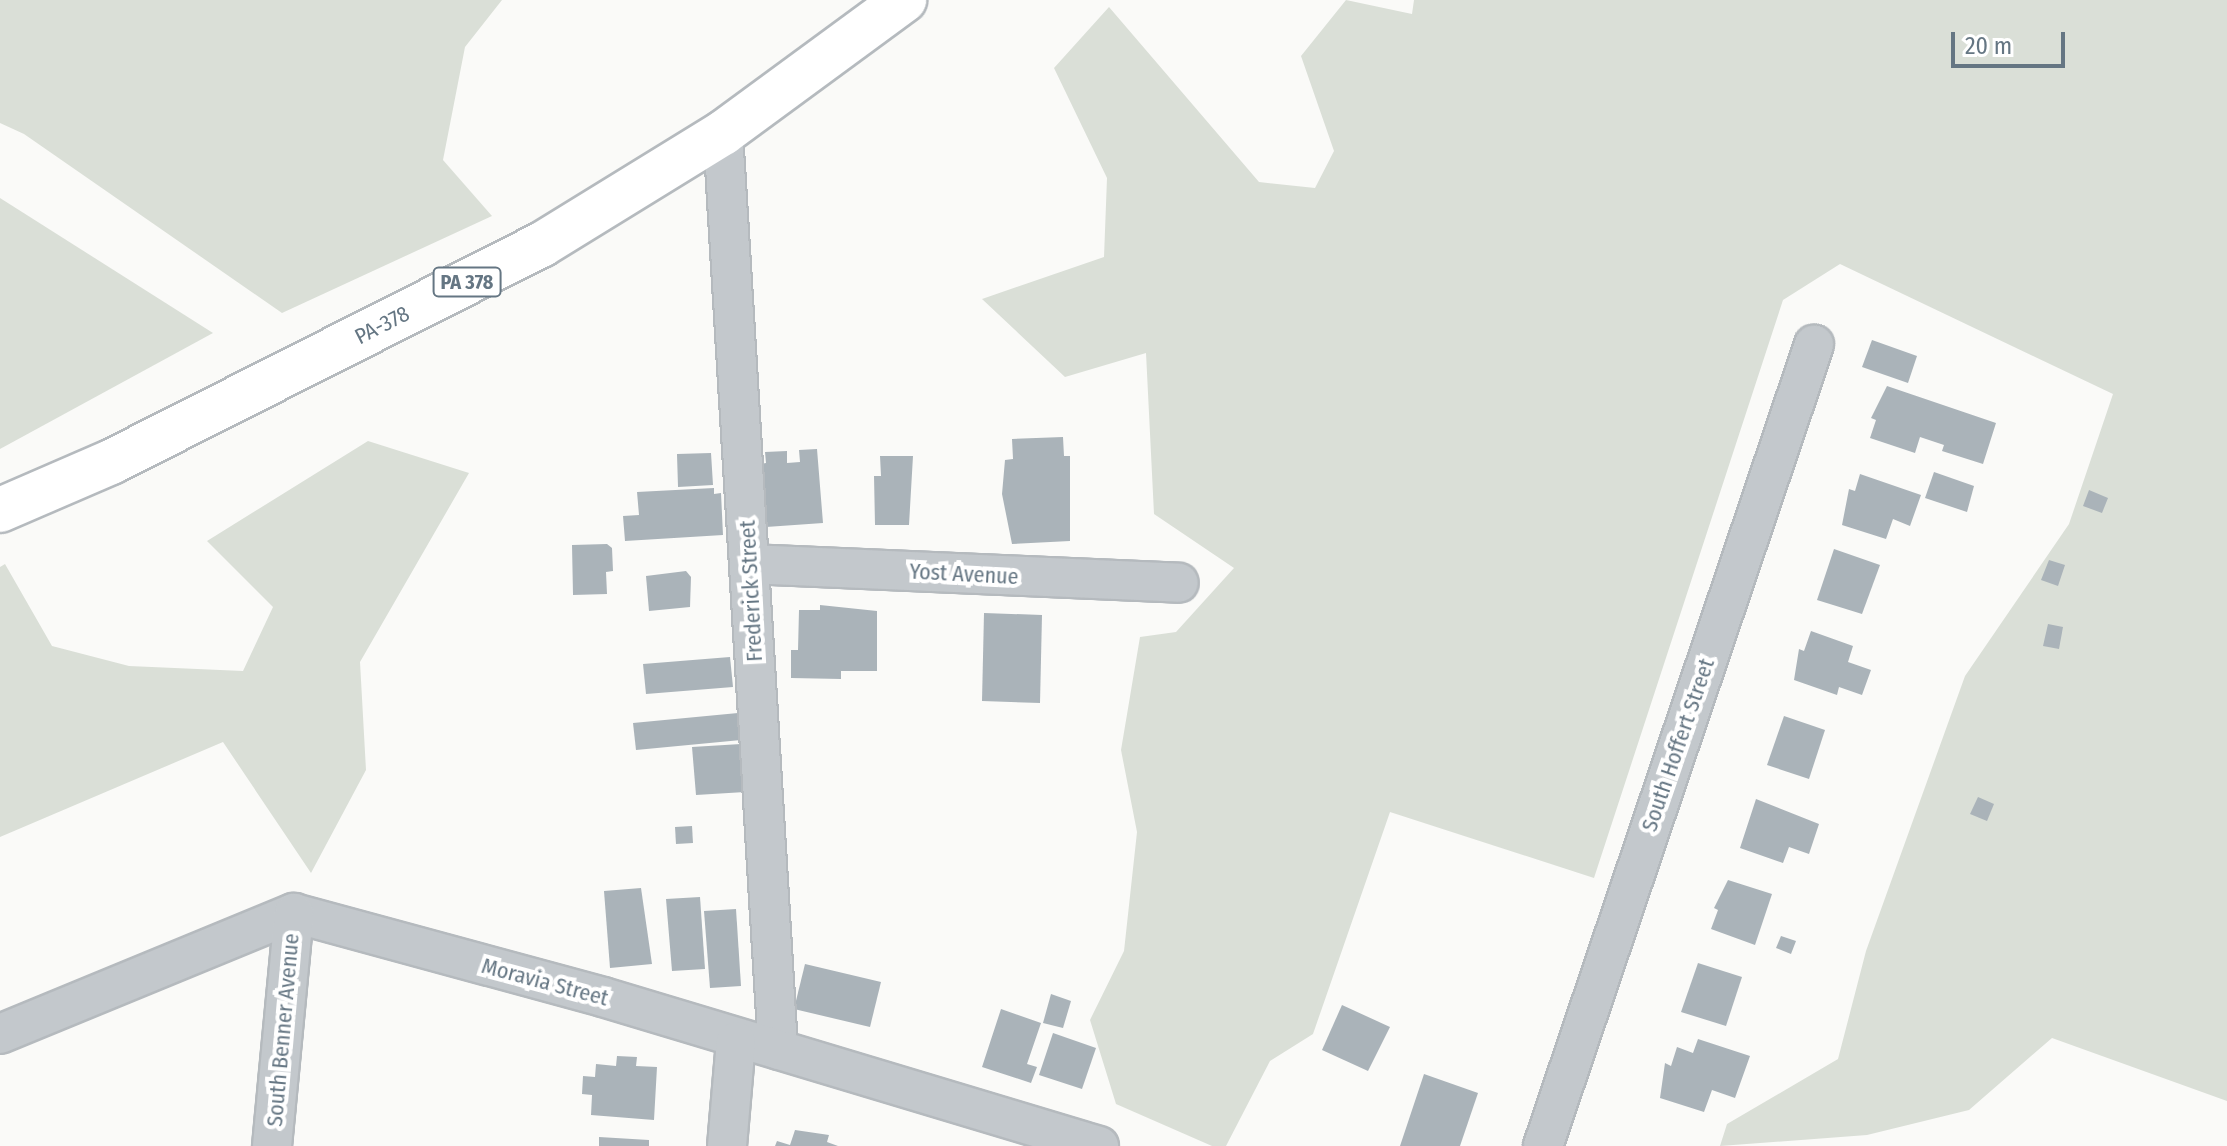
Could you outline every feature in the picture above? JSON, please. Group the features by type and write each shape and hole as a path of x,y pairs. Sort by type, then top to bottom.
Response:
{"main road":[{"name":"PA-378","path":"0,510 111,462 541,245 723,133 904,0"}],"street":[{"name":"Frederick Street","path":"723,133 778,1049"},
{"name":"South Hoffert Street","path":"1543,1146 1814,345"},
{"name":"Yost Avenue","path":"750,564 1179,583"},
{"name":"Moravia Street","path":"294,913 603,997 736,1041 778,1049 1099,1146"},
{"path":"0,1034 294,913"},
{"name":"South Benner Avenue","path":"272,1146 294,913"},
{"path":"727,1146 736,1041"}],"shaded area":[{"path":"0,0 502,0 465,47 443,160 492,216 282,313 24,134 0,123"},
{"path":"1346,0 1412,14 1414,0 2227,0 2227,1101 2052,1038 1969,1110 1867,1135 1720,1146 1727,1124 1838,1059 1866,951 1965,676 2069,524 2113,394 1840,264 1783,300 1594,878 1390,812 1313,1034 1270,1061 1226,1146 1212,1146 1116,1104 1090,1020 1124,951 1137,832 1121,750 1140,637 1176,632 1234,568 1154,514 1146,353 1065,377 982,299 1104,257 1107,178 1054,68 1109,7 1259,182 1315,188 1334,151 1301,56"},
{"path":"0,198 213,333 0,449"},
{"path":"368,441 469,473 360,662 366,770 311,873 223,742 0,837 0,567 5,564 52,646 129,666 243,671 273,607 207,541"}],"building":[{"path":"1872,340 1917,356 1908,383 1862,367"},
{"path":"1887,386 1996,423 1983,464 1942,451 1944,445 1920,437 1915,453 1870,438 1876,420 1871,418"},
{"path":"1063,437 1064,456 1070,456 1070,541 1012,544 1002,494 1005,460 1013,459 1012,439"},
{"path":"817,449 823,523 766,527 761,464 766,463 765,452 787,451 787,463 800,462 799,450"},
{"path":"711,453 713,485 678,487 677,454"},
{"path":"880,456 913,456 909,525 875,525 874,476 881,476"},
{"path":"1934,472 1974,486 1967,512 1925,498"},
{"path":"1860,474 1921,495 1910,526 1893,519 1886,539 1842,525 1849,489 1855,491"},
{"path":"714,488 714,494 721,493 723,535 625,541 623,516 639,515 637,492"},
{"path":"2089,490 2108,498 2102,513 2083,506"},
{"path":"607,544 612,548 613,571 606,572 607,594 573,595 572,545"},
{"path":"1834,549 1880,565 1862,614 1817,600"},
{"path":"2049,560 2065,565 2058,586 2041,580"},
{"path":"686,571 691,577 690,607 649,611 646,576"},
{"path":"820,605 877,611 877,671 841,671 841,679 791,678 791,650 798,650 799,610 820,610"},
{"path":"984,613 1042,615 1040,703 982,701"},
{"path":"2048,624 2063,627 2059,649 2043,646"},
{"path":"1811,631 1853,646 1848,662 1871,670 1862,695 1839,687 1837,695 1794,680 1799,649 1804,651"},
{"path":"730,657 733,687 646,694 643,664"},
{"path":"738,713 741,740 636,750 633,723"},
{"path":"1784,716 1825,730 1809,779 1767,765"},
{"path":"741,744 745,792 696,795 692,747"},
{"path":"1978,797 1994,804 1987,821 1970,814"},
{"path":"1756,799 1819,824 1809,854 1789,847 1783,863 1740,848"},
{"path":"692,826 693,843 676,844 675,827"},
{"path":"1728,880 1772,894 1755,945 1711,929 1718,910 1714,908"},
{"path":"641,888 652,964 610,968 604,891"},
{"path":"700,897 705,969 672,971 666,899"},
{"path":"736,909 741,986 710,988 704,911"},
{"path":"1781,936 1796,941 1791,954 1776,948"},
{"path":"1698,963 1742,977 1726,1026 1681,1012"},
{"path":"805,964 881,982 870,1027 794,1009"},
{"path":"1051,994 1071,1001 1063,1028 1043,1023"},
{"path":"1342,1005 1390,1027 1368,1071 1322,1050"},
{"path":"1001,1009 1041,1023 1027,1064 1037,1067 1031,1083 982,1067"},
{"path":"1053,1033 1096,1048 1082,1089 1039,1075"},
{"path":"1698,1039 1750,1056 1735,1098 1712,1090 1704,1112 1660,1098 1665,1063 1671,1066 1677,1047 1693,1053"},
{"path":"617,1056 637,1057 636,1066 657,1067 654,1120 591,1115 592,1095 582,1094 583,1076 595,1077 596,1064 616,1066"},
{"path":"1424,1074 1478,1093 1460,1146 1400,1146"},
{"path":"795,1130 829,1135 827,1142 838,1146 775,1146 777,1141 790,1145"},
{"path":"599,1137 649,1140 649,1146 599,1146"}]}
